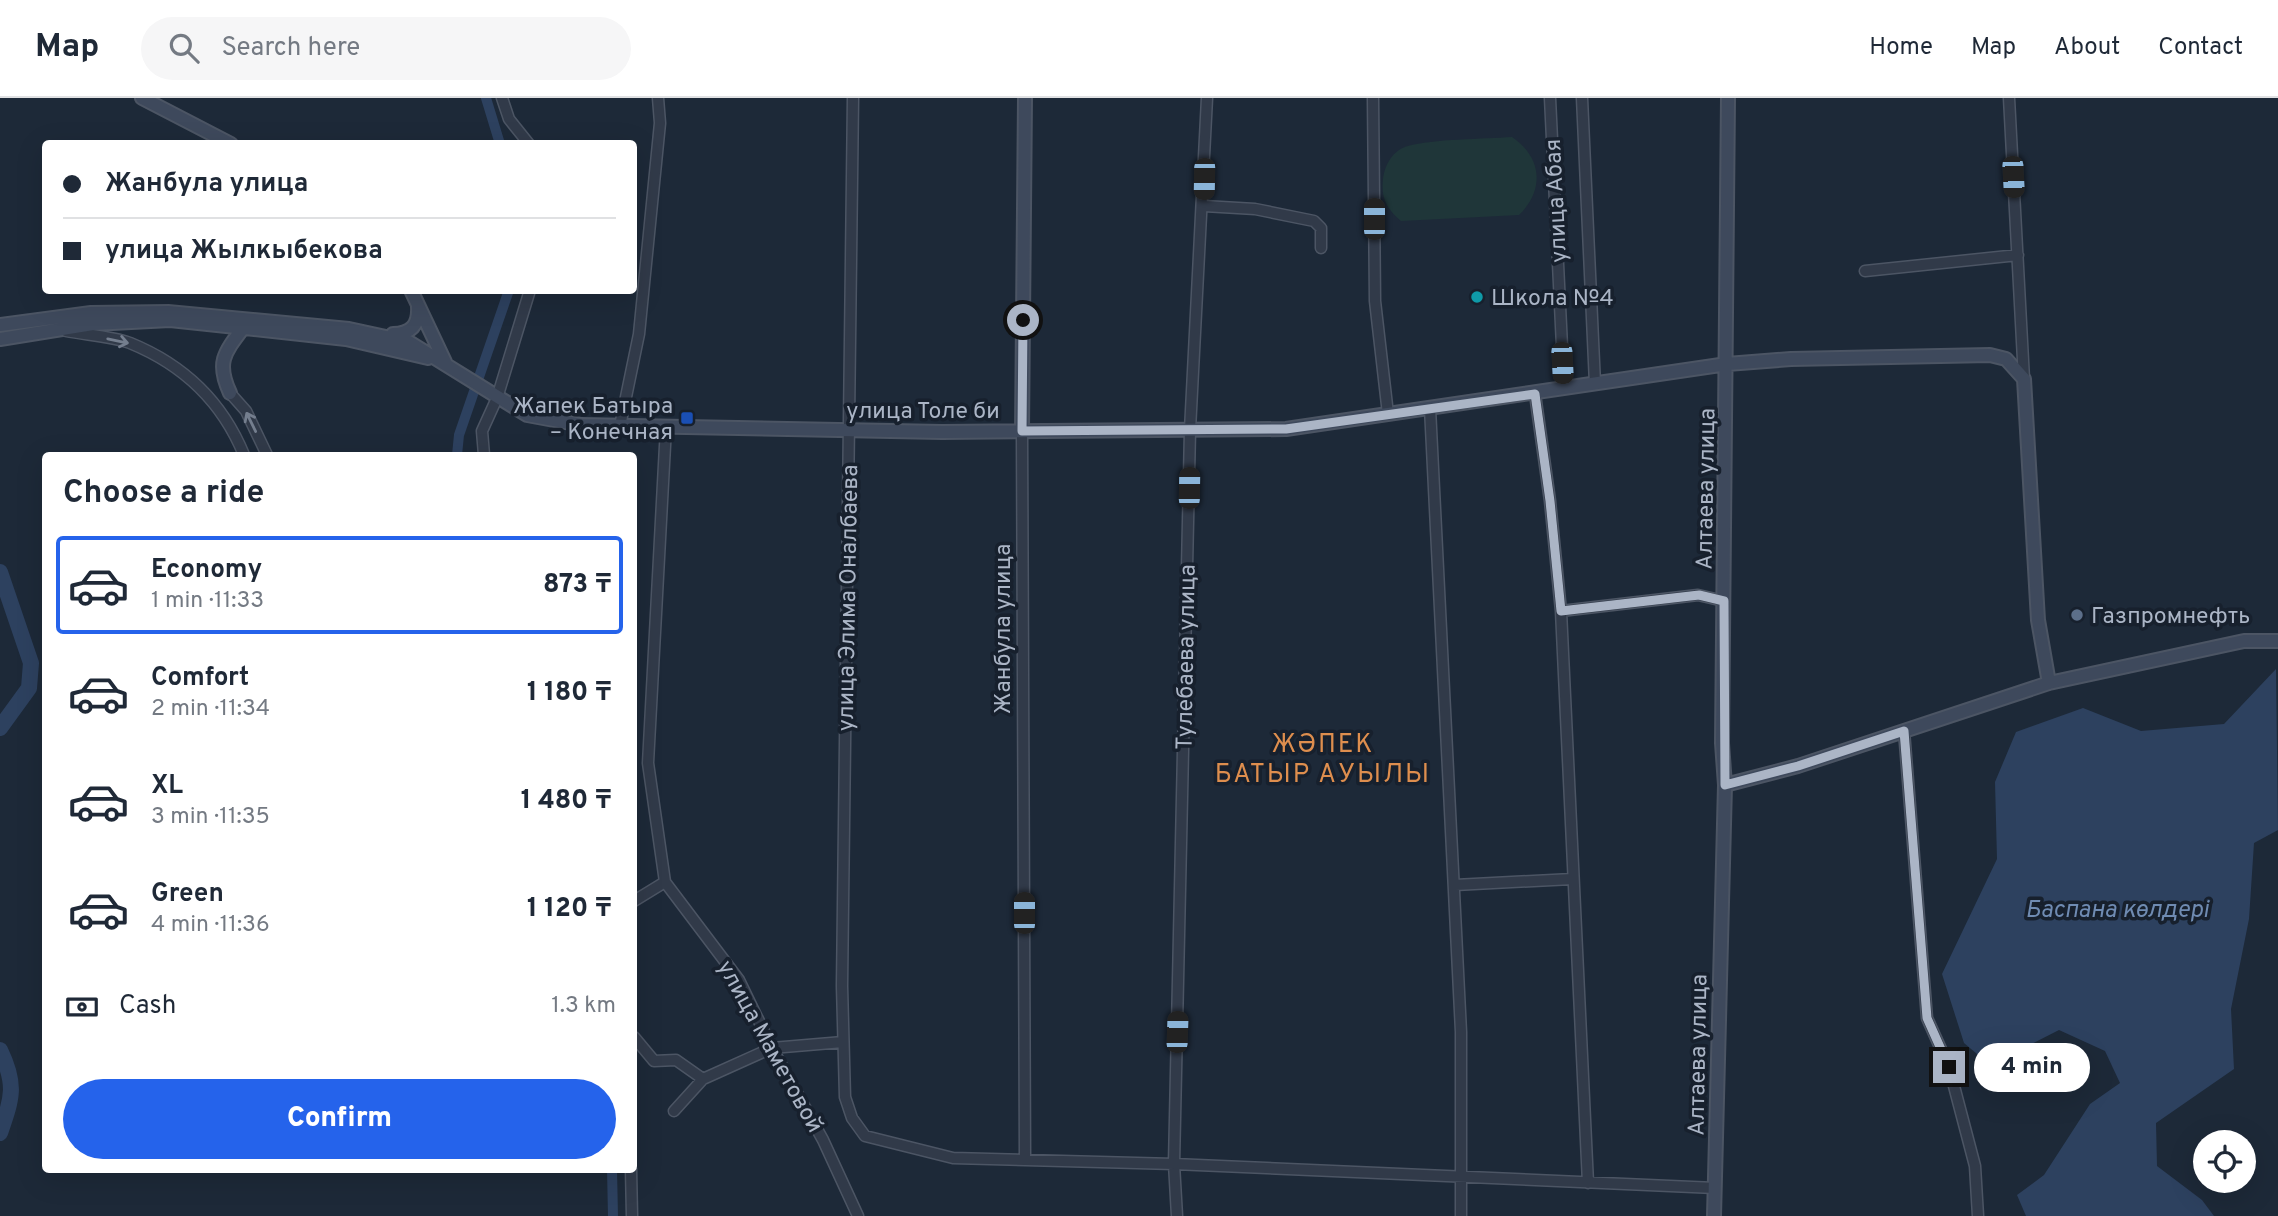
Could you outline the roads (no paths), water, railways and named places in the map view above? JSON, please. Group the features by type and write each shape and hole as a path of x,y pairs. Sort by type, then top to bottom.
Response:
{"main road":[{"path":"142,98 223,140"},
{"name":"Жанбула улица","path":"1022,431 1026,98"},
{"name":"Алтаева улица","path":"1714,1216 1725,785 1728,98"},
{"path":"413,294 445,362"},
{"path":"0,326 91,313 168,312 402,334 410,331 417,323 418,307"},
{"path":"0,339 51,328 170,320 346,340 445,362"},
{"path":"230,393 222,376 222,360 243,328"},
{"name":"улица Толе би","path":"380,334 409,342 527,415 581,425 1022,431 1286,429 1727,364 1791,359 1990,355 2007,359 2024,379"},
{"path":"2024,379 2038,620 2049,683"},
{"path":"1725,785 1798,766 2049,683 2244,641 2278,641"}],"street":[{"path":"502,98 509,119 526,140"},
{"path":"620,426 639,334 660,123 658,98"},
{"name":"улица Элима Оналбаева","path":"853,98 843,1042 845,1097 852,1118 865,1136 953,1158 1025,1159"},
{"name":"Тулебаева улица","path":"1177,1216 1174,1164 1190,430 1204,206 1207,98"},
{"path":"1373,98 1375,301 1388,414"},
{"name":"улица Абая","path":"1550,98 1564,388"},
{"name":"улица Абая","path":"1583,98 1595,384"},
{"path":"2009,98 2024,379"},
{"path":"1204,206 1255,209 1314,221 1321,228 1321,248"},
{"path":"1865,271 2018,255"},
{"path":"484,452 482,431 496,398 529,294"},
{"path":"51,328 128,342 168,362 202,386 242,452"},
{"path":"230,393 246,411 266,452"},
{"path":"1535,394 1550,501 1561,611 1588,1183"},
{"path":"1430,408 1461,1032 1461,1216"},
{"name":"улица Маметовой","path":"666,427 648,763 665,882 739,980 772,1048 823,1140 858,1216"},
{"name":"Жанбула улица","path":"1022,431 1025,1159"},
{"path":"1561,611 1699,595 1724,601"},
{"path":"1904,731 1927,1018 1949,1067 1972,1154 1978,1216"},
{"path":"1455,885 1572,879"},
{"path":"637,899 665,882"},
{"path":"637,1041 654,1061 676,1060 703,1079"},
{"path":"674,1111 703,1079 772,1048 843,1042"},
{"path":"1025,1159 1715,1188"},
{"path":"631,1173 632,1216"}],"water":[{"name":"Баспана көлдері","path":"2276,669 2278,830 2254,843 2249,919 2231,1009 2234,1069 2156,1123 2157,1166 2202,1200 2214,1216 2026,1216 2017,1195 2044,1175 2090,1104 2120,1083 2105,1051 2059,1030 1990,1065 1964,1043 1942,974 1997,859 1995,782 2016,732 2083,708 2141,731 2224,724"}],"waterway":[{"path":"486,98 499,140"},
{"path":"457,452 459,435 508,294"},
{"path":"0,572 31,663 29,688 0,728"},
{"path":"0,1050 11,1082 10,1101 0,1133"},
{"path":"612,1173 613,1216"}],"place":[{"name":"Школа №4","path":"1477,297"},
{"name":"Жапек Батыра – Конечная","path":"687,418"},
{"name":"Газпромнефть","path":"2077,615"}],"district":[{"name":"ЖӘПЕК БАТЫР АУЫЛЫ","path":"1323,758"}]}
